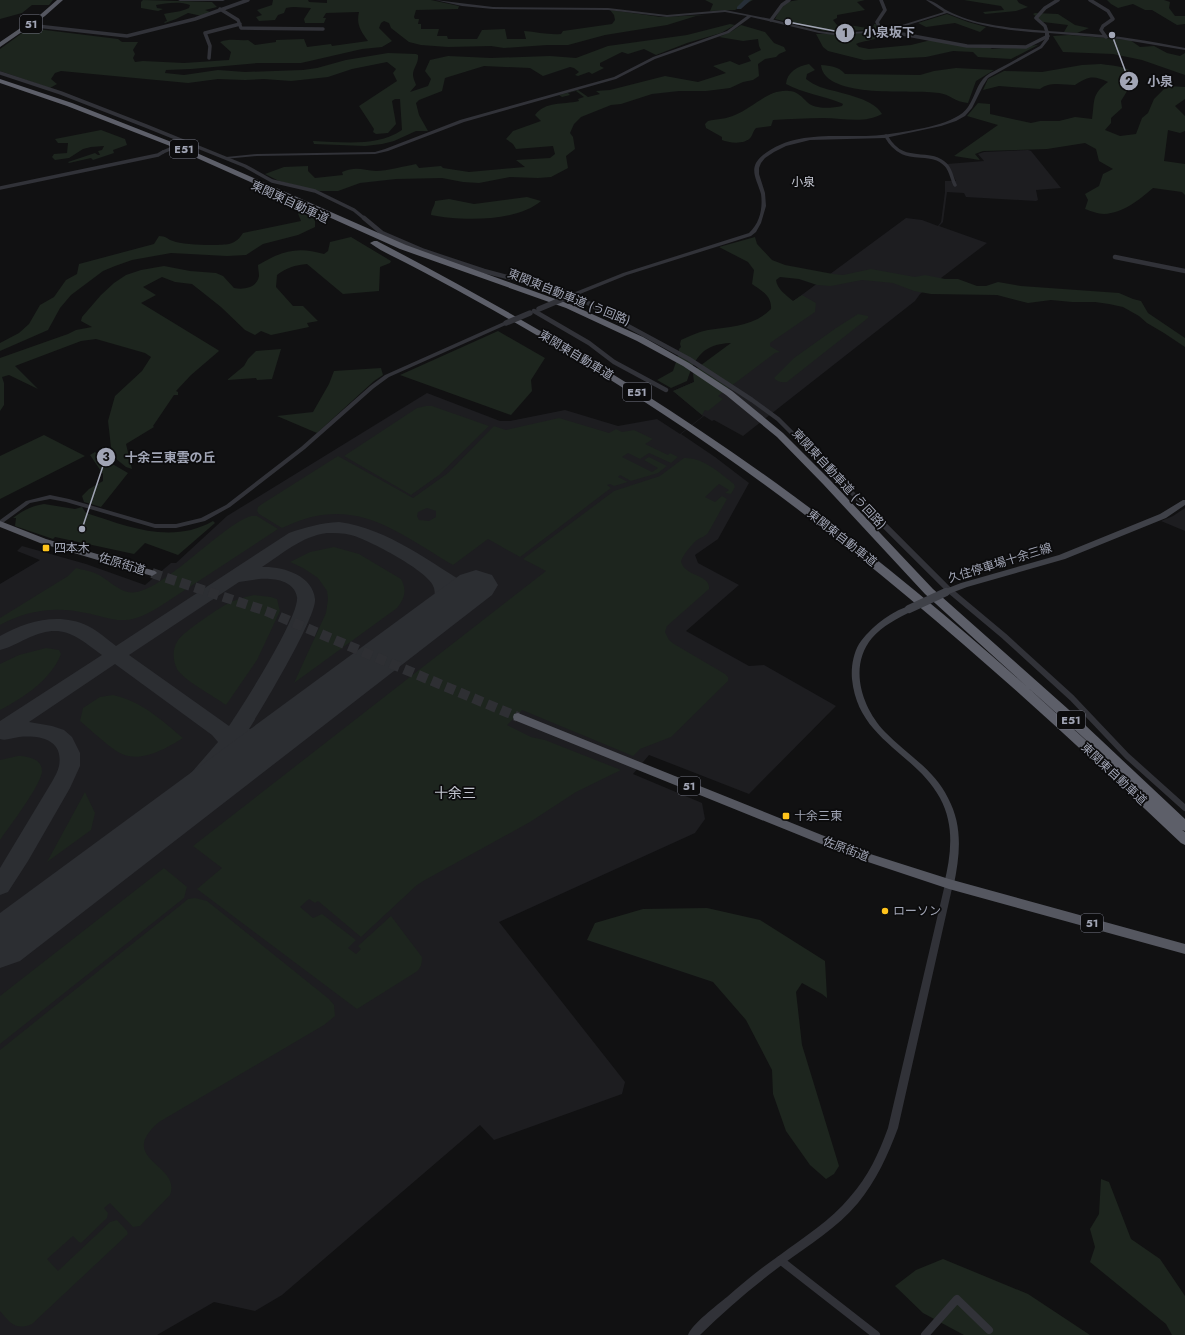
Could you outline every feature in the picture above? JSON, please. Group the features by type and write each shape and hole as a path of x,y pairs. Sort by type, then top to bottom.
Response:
{"highway":[{"name":"51","path":"0,45 48,12 60,0"},
{"name":"東関東自動車道","path":"0,81 93,113 185,150 275,189 363,230"},
{"name":"東関東自動車道","path":"0,86 125,130 180,152 314,213 410,261 463,290 531,328 646,397 788,496 924,603 1057,721 1185,840"},
{"name":"東関東自動車道 (う回路)","path":"363,230 410,250 547,298 590,316 631,335 703,376 741,402 784,438 821,475 913,576 955,617"},
{"name":"佐原街道","path":"0,523 43,541 152,573"},
{"name":"東関東自動車道","path":"955,617 1023,676 1185,826"},
{"name":"佐原街道","path":"518,717 860,855 949,884 1185,949"}],"main road":[{"name":"久住停車場十余三線","path":"949,884 956,841 954,822 948,804 937,786 923,769 878,730 864,709 856,686 855,672 858,657 868,637 885,623 948,591 982,579 1074,552 1162,516 1185,502"}],"street":[{"path":"180,0 223,0"},
{"path":"28,25 127,36 195,19 248,0"},
{"path":"437,0 462,5 507,9 554,7 608,8 667,16 725,11 827,33 884,31 967,46 1026,47 1047,34"},
{"path":"771,20 782,5 789,0"},
{"path":"881,0 885,10 877,22 884,31"},
{"path":"928,0 946,12 985,26 1047,34 1106,37 1143,41 1185,50"},
{"path":"0,523 28,502 50,497 67,500 155,526 176,526 203,520 228,506 297,453 364,393 383,379 506,323 625,274 751,234 758,225 764,206 764,200 756,174 757,167 763,158 773,150 792,143 814,138 886,136 944,124 962,116 970,108 983,81 987,77 1041,47 1046,42 1047,34 1045,26 1036,18 1045,8 1058,0"},
{"path":"1090,0 1111,14 1113,20 1103,26 1102,30 1106,37"},
{"path":"220,9 238,20 240,27 242,28 323,29"},
{"path":"884,31 946,12"},
{"path":"226,158 257,155 375,153 391,149 442,127 615,78 654,58 728,32 750,16"},
{"path":"209,58 211,50 205,34 206,32 240,24"},
{"path":"0,73 98,107 226,158 272,180 316,192 331,198 360,214 372,226 382,233 424,251 484,271 572,295 689,359 752,400 778,419 948,591 1072,698 1127,756 1185,808"},
{"path":"886,136 892,146 899,152 933,160 945,165 948,168 955,185"},
{"path":"0,188 158,155 185,142"},
{"path":"1115,257 1185,271"},
{"path":"534,311 589,344 614,362 666,390"},
{"path":"693,1335 739,1292 825,1228 847,1209 865,1185 887,1146 900,1101 949,884"},
{"path":"780,1260 876,1335"},
{"path":"925,1335 957,1299 989,1330"}],"shaded area":[{"path":"0,0 53,0 49,5 32,5 22,13 0,19"},
{"path":"143,0 212,2 217,7 205,10 210,12 202,16 188,13 165,23 164,22 167,21 164,14 189,8 190,5 169,3 156,5 157,8 163,9 158,11 141,8 141,2"},
{"path":"273,0 308,0 309,2 327,3 327,0 431,0 459,6 458,9 416,10 414,17 415,19 419,19 418,24 421,24 421,29 439,29 437,36 447,36 448,39 477,39 482,30 505,29 507,39 526,39 524,31 561,34 563,31 612,24 615,20 614,15 610,10 661,17 706,15 696,16 667,25 605,35 568,45 504,48 491,46 448,47 421,45 409,42 391,28 389,23 384,21 381,23 379,28 392,41 382,47 362,49 301,63 258,63 166,70 165,73 184,75 218,70 245,72 303,70 317,68 346,60 388,53 416,54 418,55 418,58 413,75 416,85 410,92 428,86 431,79 425,71 430,60 448,56 491,58 550,56 576,58 608,46 687,35 730,24 735,25 721,33 687,43 656,55 644,49 628,54 622,52 600,63 600,66 604,68 592,74 589,72 578,76 575,75 579,72 570,67 543,76 530,68 484,66 445,78 442,91 419,100 416,103 419,115 428,131 416,131 394,141 365,146 314,144 313,141 371,141 382,139 402,130 400,99 395,99 392,101 396,124 388,133 376,134 373,132 374,129 359,106 397,81 393,73 396,69 387,62 352,69 328,77 291,81 264,79 218,79 188,83 61,71 55,73 51,79 57,84 50,88 0,71 0,49 29,28 118,39 122,42 138,42 133,50 135,54 133,58 135,62 184,63 229,60 231,52 220,42 228,40 248,40 255,45 276,42 276,40 304,39 307,47 331,44 332,46 368,41 361,31 358,21 359,12 326,13 323,18 326,18 324,23 305,23 304,19 311,8 289,7 286,8 284,13 278,15 275,20 259,21 256,17 262,15 257,10 272,5"},
{"path":"705,0 753,0 735,10 710,11 713,4"},
{"path":"798,0 865,0 857,2 865,10 837,15 837,18 833,20 837,25 873,28 874,24 876,24 879,30 825,31 775,19 779,11 787,2"},
{"path":"964,0 1017,0 1019,3 1028,7 1016,11 985,14 983,12 1004,10 1001,6"},
{"path":"1107,0 1164,0 1170,2 1169,8 1175,16 1185,16 1185,24 1177,25 1152,10 1145,10 1133,4 1118,8"},
{"path":"947,14 986,27 980,32 955,23 926,27 918,23"},
{"path":"1033,14 1058,14 1075,25 1089,28 1077,33 1064,32 1068,25 1043,22"},
{"path":"741,25 765,32 774,43 784,47 786,51 776,57 765,59 758,64 759,76 753,80 743,82 730,88 652,94 621,104 611,105 581,117 574,124 570,133 573,137 575,149 566,156 568,168 551,177 510,177 479,183 442,178 396,179 360,183 338,191 319,191 279,181 265,174 284,167 308,166 308,171 315,178 343,175 342,172 351,169 380,171 416,164 419,168 441,166 443,168 469,172 525,167 516,160 550,158 555,154 553,146 516,149 513,144 506,139 513,131 541,121 535,115 544,107 579,101 578,99 584,97 576,91 568,93 570,95 562,97 559,95 578,90 588,97 600,94 596,91 610,90 665,76 698,82 726,73 713,66 730,61 739,65 751,61 748,56 761,50 758,39 743,41 719,37"},
{"path":"876,33 879,36 876,38 856,44 859,47 869,49 911,45 935,39 962,45 987,46 992,49 1038,45 1011,59 978,57 973,52 953,51 926,57 864,60 828,51 823,47 816,34"},
{"path":"1069,35 1130,40 1140,47 1154,46 1167,53 1180,56 1185,53 1185,75 1142,60 1113,54 1063,52 1053,36"},
{"path":"809,64 815,70 807,74 806,79 820,87 854,96 871,103 882,114 861,120 805,118 773,120 771,126 756,128 748,140 737,143 722,140 722,137 706,128 705,124 708,121 725,118 742,112 767,96 781,91 794,92 810,105 814,106 829,108 842,106 843,104 841,103 799,90 786,84 788,76 794,70"},
{"path":"1101,64 1125,68 1138,76 1136,85 1129,88 1121,101 1122,108 1111,118 1111,123 1105,130 1120,136 1136,134 1142,118 1148,113 1154,99 1168,86 1185,87 1185,99 1175,106 1185,116 1185,131 1180,133 1168,130 1164,161 1185,164 1185,195 1182,192 1153,188 1136,201 1118,211 1102,214 1085,209 1088,200 1085,194 1099,186 1103,174 1113,169 1099,161 1096,149 1085,143 1047,149 983,151 975,154 980,160 954,156 998,125 967,116 978,103 990,104 990,114 1031,123 1040,121 1059,121 1075,117 1092,119 1096,94 1108,82 1099,78 1087,78 1075,85 1052,84 1040,89 999,86 983,90 988,79 1004,71 1042,72 1082,65"},
{"path":"821,65 837,68 845,74 920,75 934,71 956,68 994,70 976,81 968,103 939,93 872,91 837,84 826,76"},
{"path":"101,130 125,139 127,145 113,150 114,153 93,160 91,158 68,162 95,153 100,155 98,151 102,150 104,146 83,149 69,158 55,160 52,157 54,154 67,153 68,143 58,143 55,139"},
{"path":"1031,151 1061,188 1036,190 1038,200 1036,201 966,197 964,193 947,192 943,222 939,226 987,243 920,294 915,301 743,436 704,416 681,434 715,457 749,483 718,539 695,555 698,563 739,585 686,631 749,666 764,665 836,706 749,794 649,755 633,774 702,803 705,819 695,833 499,922 625,1082 622,1094 494,1140 480,1125 282,1295 255,1311 214,1302 157,1335 0,1335 0,584 40,560 17,551 22,546 86,564 145,585 171,563 176,563 227,516 427,393 500,421 510,421 565,410 618,426 657,419 680,434 703,416 673,391 694,382 693,371 738,342 906,218 922,220 938,226 941,222 945,181 956,181 947,164 984,161 978,154 984,152"},
{"path":"527,197 541,201 531,208 504,216 473,219 431,215 435,201 449,199 474,204"},
{"path":"297,211 315,219 315,227 298,235 263,244 246,255 227,256 171,253 132,260 103,271 71,295 60,308 48,330 0,351 0,343 19,333 29,324 40,305 54,297 66,280 77,274 79,264 154,244 159,236 178,242 192,244 229,244 238,240 243,233 301,221"},
{"path":"351,237 391,261 390,263 380,267 379,291 343,294 307,264 291,267 277,275 276,287 293,306 303,306 318,321 307,323 309,327 271,335 261,331 255,335 245,330 221,307 192,284 175,282 162,277 143,287 156,295 141,303 219,351 191,375 176,391 178,392 178,395 174,395 153,426 154,427 126,444 132,469 126,467 115,458 111,447 108,421 115,396 142,371 151,357 145,353 96,339 81,341 15,366 38,389 9,375 2,377 4,383 4,405 0,411 0,358 76,330 92,327 81,321 82,317 101,295 114,283 126,275 141,270 164,266 190,271 216,273 223,276 234,288 242,289 253,286 258,280 258,265 275,256 298,250 306,250 324,254 328,251 330,242"},
{"path":"755,237 757,244 772,260 785,265 833,274 843,275 871,269 915,277 925,275 945,279 958,279 977,286 986,286 998,282 1021,286 1119,293 1141,301 1148,313 1185,338 1185,347 1147,323 1139,316 1123,307 1109,304 1051,300 1028,303 997,295 931,294 914,291 893,283 862,280 831,286 817,285 799,279 780,277 776,280 782,292 793,301 802,295 816,303 815,312 770,343 770,346 780,352 775,353 718,396 723,399 708,411 705,410 702,415 673,391 694,382 693,371 731,343 713,346 702,353 693,365 687,381 671,388 657,380 673,371 679,349 681,347 681,340 704,331 741,325 757,319 771,309 771,304 768,297 752,284 754,270 748,262 719,247"},
{"path":"858,314 868,316 868,318 787,382 780,382 774,378 794,358"},
{"path":"498,331 545,358 531,380 532,391 511,415 400,375"},
{"path":"281,349 272,379 257,380 256,378 227,380 244,366 248,359 256,351"},
{"path":"381,368 383,375 374,381 317,433 277,416 313,412 329,384 334,371"},
{"path":"432,406 489,426 439,475 411,495 344,456 417,408"},
{"path":"559,418 609,433 616,429 622,432 634,430 653,439 645,444 668,455 670,453 678,457 671,463 649,453 640,459 628,453 622,457 652,472 658,468 644,460 649,457 667,466 658,473 631,481 620,475 618,477 628,482 614,486 610,484 607,485 611,488 520,557 488,539 453,565 392,529 372,520 352,515 330,514 307,518 282,528 259,514 257,511 258,507 262,504 338,456 413,498 448,473 494,426 506,430","holes":["427,508 436,511 436,517 429,521 419,520 417,516 418,512"]},
{"path":"44,435 85,456 0,499 0,456"},
{"path":"95,452 102,458 128,473 101,507 84,502 82,496 89,489 103,481 103,474 90,455"},
{"path":"684,458 698,460 711,466 734,484 735,487 731,494 725,493 729,490 719,484 705,497 715,502 722,496 727,499 708,533 692,544 681,561 687,570 706,581 709,589 667,626 665,632 669,640 674,644 725,674 728,677 728,681 671,737 640,749 633,756 522,710 507,725 531,737 545,740 621,770 576,792 530,822 417,885 361,937 318,901 315,903 309,899 300,907 313,918 322,914 356,940 348,948 356,954 361,949 358,946 391,916 422,957 421,966 416,972 357,1009 197,889 222,868 193,846 546,571 523,559 614,491 660,476"},
{"path":"44,504 75,509 82,507 86,513 133,528 149,531 181,532 197,528 213,521 215,523 178,555 145,543 134,554 55,537 53,539 15,526 16,518 13,518 28,509"},
{"path":"1185,508 1185,531 1161,521 1173,516"},
{"path":"251,516 257,516 278,529 159,607 142,616 129,620 120,620 75,611 53,610 20,616 0,625 0,618 68,576 76,568 96,574 124,591 140,591 171,574 222,533 238,522"},
{"path":"334,547 359,554 401,579 404,587 402,601 397,608 294,683 326,613 328,599 327,591 318,578 303,568 290,562 310,552"},
{"path":"254,595 277,599 280,611 257,660 226,705 192,683 180,673 175,663 174,648 185,633 206,617 228,603"},
{"path":"46,648 59,650 61,654 50,672 27,694 0,710 0,664 19,655"},
{"path":"113,695 133,702 151,712 183,738 162,750 145,756 129,756 118,752 80,721 83,708 100,697"},
{"path":"18,756 37,761 40,764 42,771 41,777 31,795 0,840 0,760"},
{"path":"85,792 95,813 91,830 47,862"},
{"path":"164,868 187,887 184,898 0,1044 0,996"},
{"path":"195,898 207,901 329,999 334,1005 335,1016 324,1025 159,1122 147,1135 144,1145 146,1154 167,1176 171,1185 170,1195 140,1226 133,1227 110,1203 104,1208 108,1213 107,1218 81,1243 73,1236 47,1259 58,1271 110,1222 117,1220 128,1234 32,1324 22,1327 14,1325 0,1311 0,1050 188,899"},
{"path":"707,908 760,920 825,961 827,998 802,983 796,992 802,1045 839,1166 834,1174 826,1179 810,1165 786,1131 773,1094 772,1070 746,1020 713,982 587,940 595,923 643,909"},
{"path":"1101,1179 1109,1182 1131,1239 1160,1259 1185,1296 1185,1335 1172,1335 1166,1324 1090,1262 1095,1247 1090,1229 1099,1214"},
{"path":"943,1259 1028,1294 1090,1335 964,1335 923,1313 895,1286 916,1270"}],"waterway":[{"path":"739,8 748,0"}],"taxiway":[{"path":"116,655 295,537 311,531 326,528 352,529 364,533 404,554 467,592"},
{"path":"433,572 441,582 444,594 441,605 434,616"},
{"path":"234,735 268,681 301,619 306,604 303,589 290,578 272,573 252,574 240,577"},
{"path":"0,644 30,630 50,625 61,625 83,631 116,655"},
{"path":"0,731 116,655"},
{"path":"116,655 219,730 224,735 228,744"},
{"path":"234,735 257,736 287,728"},
{"path":"0,886 63,782 69,766 70,753 65,743 57,735 45,731 32,729 3,733"},
{"path":"226,733 234,735"},
{"path":"228,744 234,735"},
{"path":"114,858 220,777 229,759 230,753 228,744"},
{"path":"186,793 203,775 228,744"}],"runway":[{"path":"0,944 476,585"}],"tunnel":[{"path":"152,573 266,611 518,717"}],"place":[{"name":"小泉坂下","path":"788,22"},
{"name":"小泉","path":"1112,35"},
{"name":"十余三東雲の丘","path":"82,529"},
{"name":"四本木","path":"46,548"},
{"name":"十余三東","path":"786,816"},
{"name":"ローソン","path":"885,911"}],"district":[{"name":"小泉","path":"803,182"},
{"name":"十余三","path":"455,793"}]}
